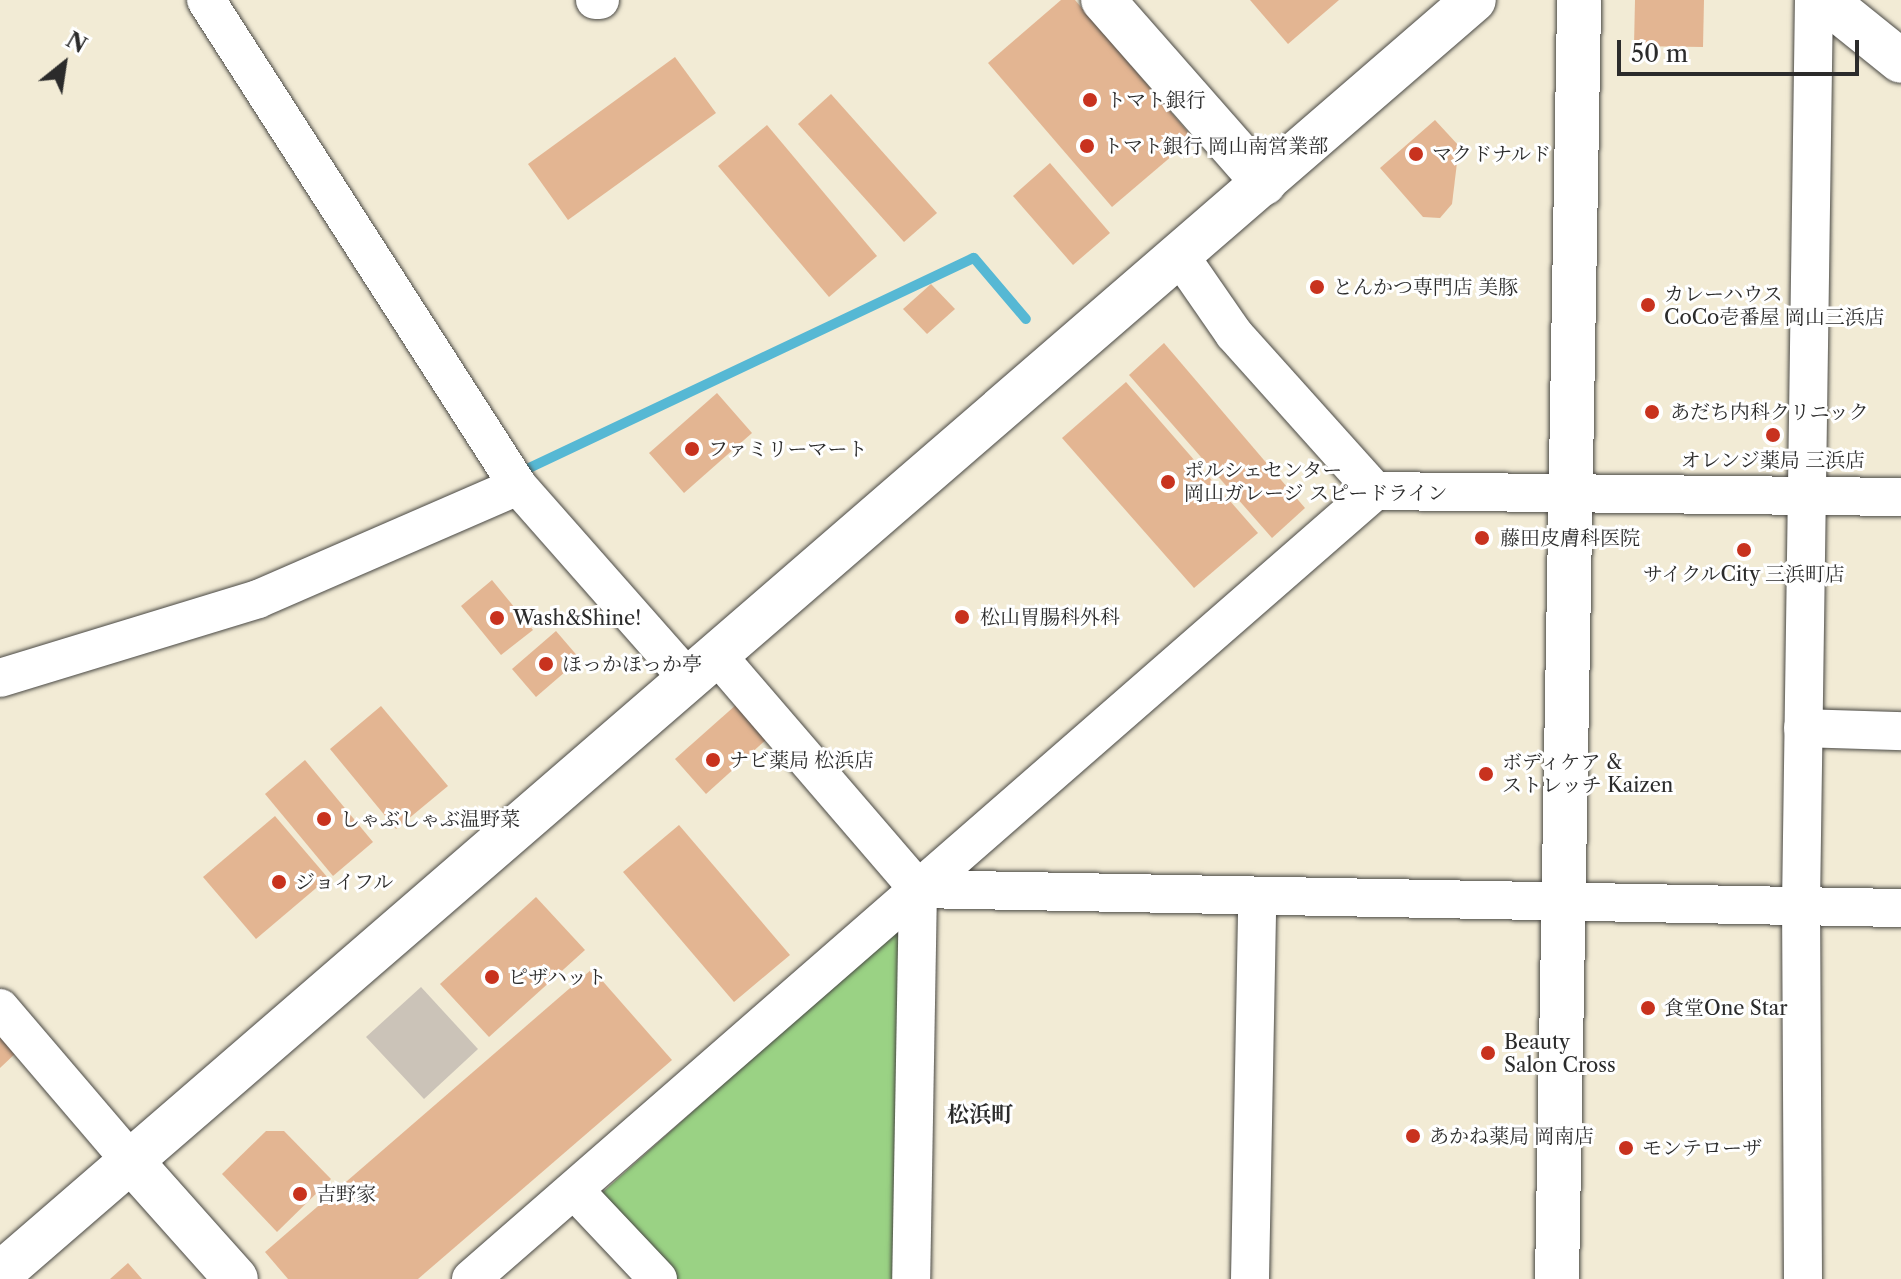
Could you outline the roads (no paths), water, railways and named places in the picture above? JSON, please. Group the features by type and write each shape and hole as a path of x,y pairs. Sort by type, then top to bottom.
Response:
{"street":[{"path":"206,0 518,486 703,667 918,889 1257,898 1901,908"},
{"path":"1103,0 1264,183"},
{"path":"0,1274 1474,0"},
{"path":"1557,1279 1573,494 1579,0"},
{"path":"1803,1279 1801,906 1814,0"},
{"path":"1825,0 1901,61"},
{"path":"1180,256 1234,334 1375,491"},
{"path":"0,678 258,599 518,486"},
{"path":"471,1279 1375,491 1901,497"},
{"path":"1803,728 1901,731"},
{"path":"911,1279 918,889"},
{"path":"1250,1279 1257,898"},
{"path":"0,1008 236,1279"},
{"path":"575,1191 658,1279"}],"waterway":[{"path":"527,469 974,258 1026,319"}],"place":[{"name":"トマト銀行","path":"1090,100"},
{"name":"トマト銀行 岡山南営業部","path":"1087,146"},
{"name":"マクドナルド","path":"1416,154"},
{"name":"とんかつ専門店 美豚","path":"1317,287"},
{"name":"カレーハウス CoCo壱番屋 岡山三浜店","path":"1648,305"},
{"name":"あだち内科クリニック","path":"1652,412"},
{"name":"オレンジ薬局 三浜店","path":"1773,435"},
{"name":"ファミリーマート","path":"692,449"},
{"name":"ポルシェセンター 岡山ガレージ スピードライン","path":"1168,482"},
{"name":"藤田皮膚科医院","path":"1482,538"},
{"name":"サイクルCity 三浜町店","path":"1744,550"},
{"name":"松山胃腸科外科","path":"962,617"},
{"name":"Wash&Shine!","path":"497,618"},
{"name":"ほっかほっか亭","path":"546,664"},
{"name":"ナビ薬局 松浜店","path":"713,760"},
{"name":"ボディケア & ストレッチ Kaizen","path":"1486,774"},
{"name":"しゃぶしゃぶ温野菜","path":"324,819"},
{"name":"ジョイフル","path":"279,882"},
{"name":"ピザハット","path":"492,977"},
{"name":"食堂One Star","path":"1648,1008"},
{"name":"Beauty Salon Cross","path":"1488,1053"},
{"name":"あかね薬局 岡南店","path":"1413,1136"},
{"name":"モンテローザ","path":"1626,1148"},
{"name":"吉野家","path":"300,1194"}],"district":[{"name":"松浜町","path":"980,1115"}]}
